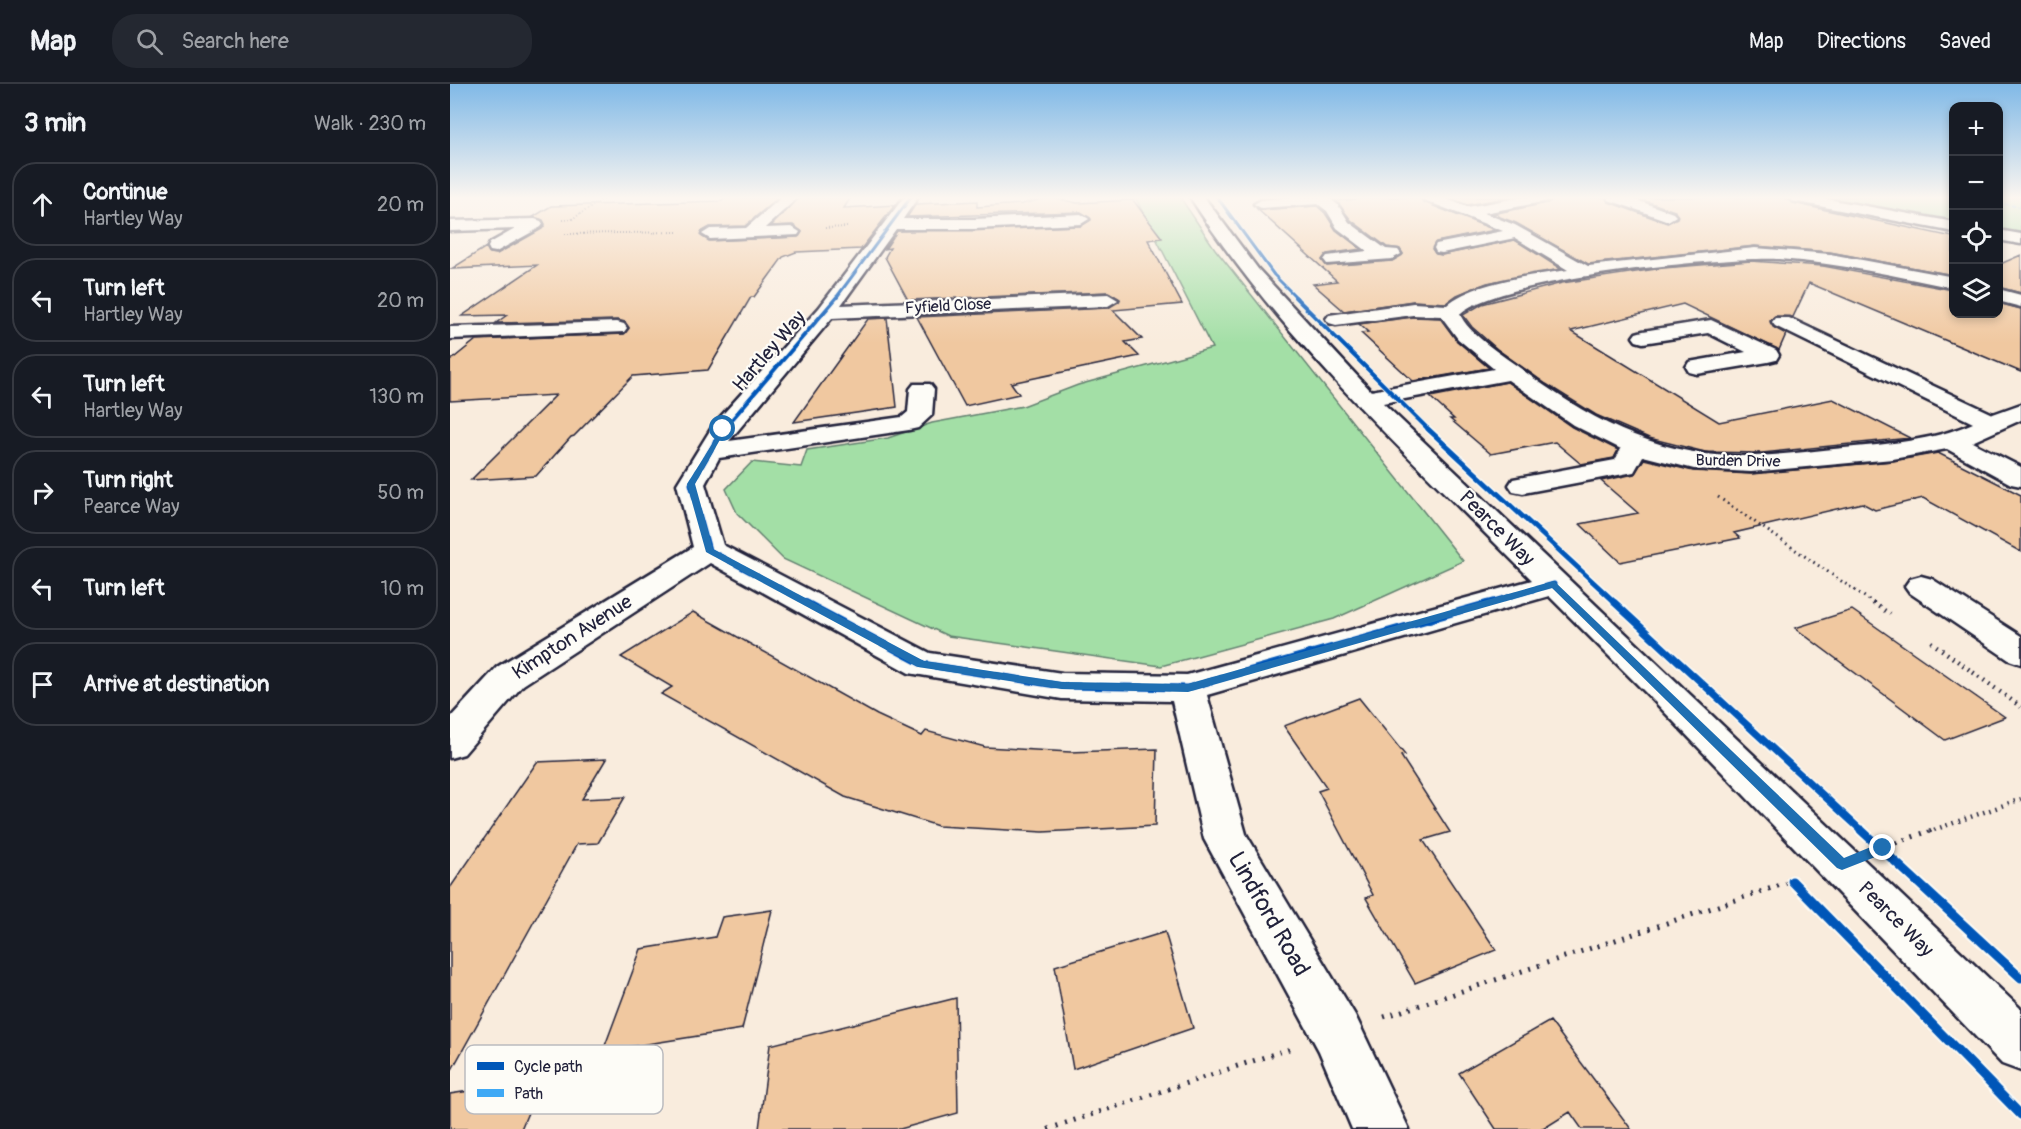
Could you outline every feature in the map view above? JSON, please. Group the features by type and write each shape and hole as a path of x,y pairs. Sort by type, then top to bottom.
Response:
{"street":[{"name":"Hartley Way","path":"709,550 691,484 723,429 826,312 876,246"},
{"name":"Pearce Way","path":"1232,246 1252,273 1365,399 1842,864 2021,1045"},
{"path":"1370,246 1382,255"},
{"path":"1442,248 1453,246"},
{"path":"1540,246 1585,272"},
{"path":"1333,260 1403,252"},
{"path":"1336,319 1413,309 1451,311 1456,303 1471,296 1585,272 1752,253 1806,256 1876,266 1949,282"},
{"path":"2003,296 2021,301"},
{"name":"Fyfield Close","path":"826,312 1108,300"},
{"path":"1067,322 1070,301"},
{"name":"Burden Drive","path":"1451,311 1453,321 1465,333 1512,373 1570,414 1635,446 1691,461 1722,464 1784,462 1868,453 1950,440 2021,411"},
{"path":"1643,337 1712,326 1768,356 1697,367"},
{"path":"1738,339 1790,326 1992,423"},
{"path":"450,333 617,328"},
{"path":"1365,399 1512,373"},
{"path":"709,453 909,423 920,415 922,389"},
{"path":"1950,440 2021,478"},
{"path":"1523,485 1625,466 1635,446"},
{"path":"709,550 922,664 1062,686 1188,688 1554,584"},
{"name":"Kimpton Avenue","path":"450,743 510,676 709,550"},
{"path":"1921,586 2018,647"},
{"name":"Lindford Road","path":"1188,688 1226,839 1337,1033 1380,1129"}],"path":[{"path":"1691,461 1699,480 1712,493 1891,614"},
{"path":"1928,641 2021,707"},
{"path":"1883,848 2021,800"},
{"path":"1875,840 1892,856"},
{"path":"1048,1129 1842,864"},
{"path":"1792,881 1800,889"}],"green space":[{"path":"1160,246 1213,246 1463,561 1334,619 1161,666 948,636 783,559 737,513 726,489 752,462 801,467 807,450 888,438 932,423 1023,406 1078,385 1212,348"}],"building":[{"path":"512,246 863,246 861,249 796,252 783,257 754,297 751,297 708,370 633,376 571,437 536,476 471,480 556,395 450,401 450,361 476,340 624,334 629,328 625,322 617,320 496,323 507,315 462,316 537,265 451,269 486,247 490,253 497,254"},
{"path":"887,246 1151,246 1182,304 1113,310 1142,339 1125,342 1139,356 1011,383 1019,394 965,406 917,317 1108,308 1120,299 1108,292 908,300 885,257 890,248 885,249"},
{"path":"1298,246 1357,246 1361,249 1327,254 1322,260 1327,266 1392,261 1403,254 1400,249 1385,246 1434,246 1432,249 1436,254 1442,255 1487,246 1524,246 1561,269 1487,283 1457,295 1446,303 1413,301 1344,311 1313,284 1337,281"},
{"path":"1556,246 1949,246 1949,274 1830,252 1755,246 1588,264"},
{"path":"2021,255 2021,293 2003,288 2003,263"},
{"path":"1751,261 1823,266 1949,289 1949,318 2003,318 2003,304 2021,309 2021,372 1809,283 1793,317 1775,316 1770,321 1773,327 1786,334 1779,350 1683,304 1571,331 1719,422 1833,399 1910,438 1762,453 1705,452 1649,438 1596,415 1546,384 1497,349 1472,327 1463,315 1482,304 1562,283 1663,268"},
{"path":"1413,317 1440,318 1457,341 1489,368 1413,381 1361,333 1368,332 1359,324"},
{"path":"887,318 897,407 794,422 868,319"},
{"path":"1507,382 1572,427 1618,450 1614,458 1581,464 1555,442 1491,454 1450,419 1454,419 1430,397"},
{"path":"1938,453 2021,495 2021,552 1923,498 1875,510 1862,503 1734,533 1740,538 1620,562 1580,524 1638,513 1601,481 1634,474 1644,459 1693,471 1751,474 1893,461"},
{"path":"1852,610 2005,717 1945,740 1795,628"},
{"path":"693,612 877,715 922,736 926,731 985,747 1070,752 1157,749 1155,826 1043,832 938,826 845,797 661,694 672,687 621,657"},
{"path":"1359,698 1405,755 1401,756 1450,832 1423,840 1496,950 1415,983 1366,898 1373,895 1318,791 1327,788 1284,726"},
{"path":"606,759 582,799 625,797 598,843 577,844 450,1073 450,888 537,762"},
{"path":"772,910 742,1029 641,1045 605,1045 641,949 715,937 722,917"},
{"path":"1165,932 1193,1028 1073,1069 1055,966"},
{"path":"956,998 958,1113 900,1129 759,1129 770,1045"},
{"path":"1550,1021 1631,1129 1582,1129 1570,1112 1543,1129 1496,1129 1459,1073"},
{"path":"465,1092 465,1114 527,1114 521,1129 450,1129 450,1094"}],"cycle path":[{"path":"875,246 826,312 723,429 691,484 709,550 922,664 1062,686 1187,688 1554,584"},
{"path":"1253,246 1274,275 1390,394 2021,978"},
{"path":"1792,881 2021,1115"}],"route":[{"path":"723,429 691,484 709,550 821,612 922,664 1062,686 1188,688 1554,584 1842,864 1883,848"}]}
